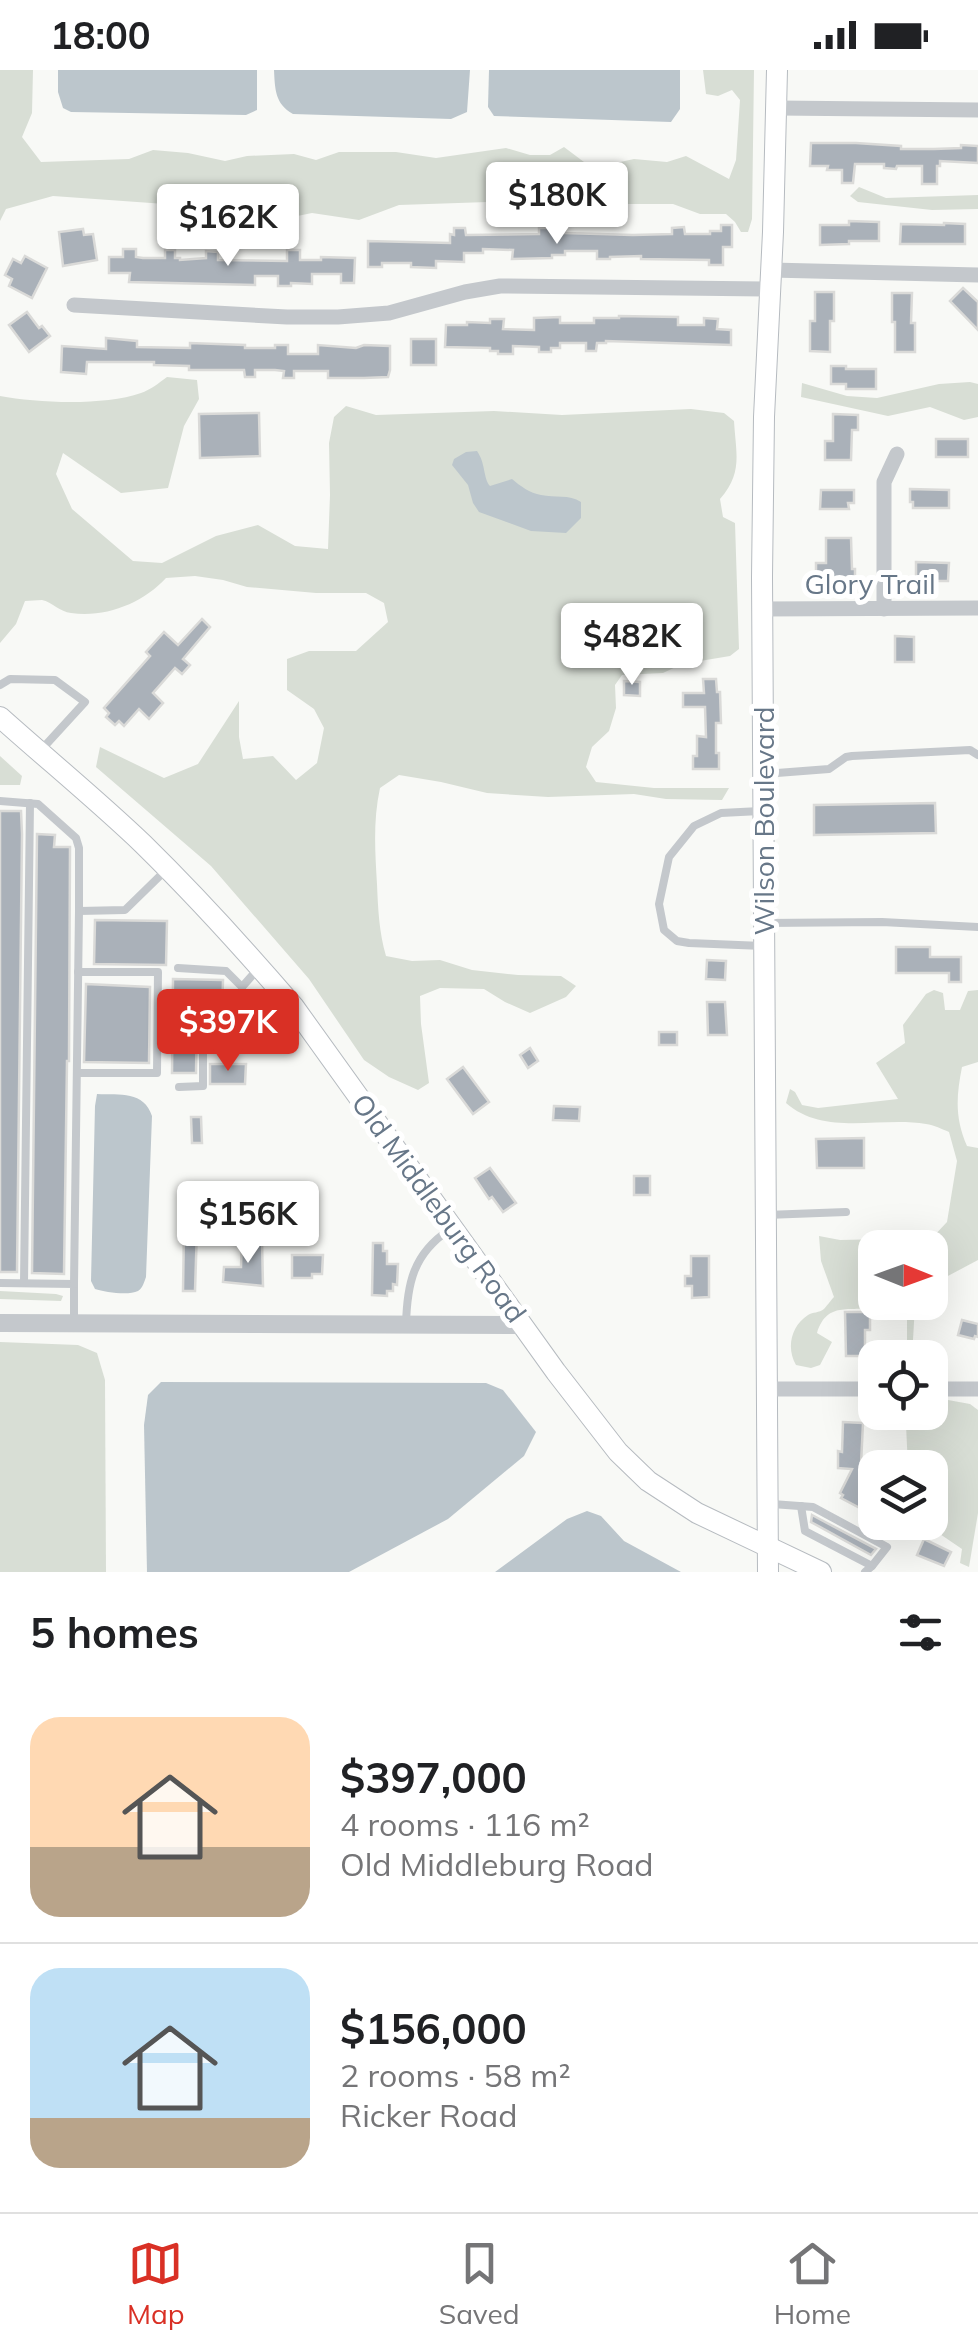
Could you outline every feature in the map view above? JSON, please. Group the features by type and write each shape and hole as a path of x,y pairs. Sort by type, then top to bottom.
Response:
{"main road":[{"name":"Wilson Boulevard","path":"768,1572 764,417 777,70"},
{"name":"Old Middleburg Road","path":"0,717 142,843 260,968 305,1023 609,1442 648,1480 698,1513 822,1572"}],"street":[{"path":"777,108 978,110"},
{"path":"74,305 338,317 389,313 500,286 978,274"},
{"path":"884,608 884,482 897,454"},
{"name":"Glory Trail","path":"763,609 978,608"},
{"path":"0,1323 522,1325"},
{"path":"767,1389 858,1389"},
{"path":"948,1389 978,1389"}],"lane":[{"path":"0,685 10,679 54,680 85,702 39,752"},
{"path":"764,774 830,769 852,756 970,750 978,755"},
{"path":"0,801 38,804 78,842 74,1324"},
{"path":"24,1283 30,803"},
{"path":"764,811 721,814 694,826 668,857 659,904 664,930 677,941 765,946"},
{"path":"79,911 125,910 167,869"},
{"path":"765,923 882,922 978,927"},
{"path":"178,968 226,971 242,987"},
{"path":"179,1087 202,1086 203,1053 212,1035 240,1034 242,987 260,968"},
{"path":"77,1073 158,1072 158,972 78,972"},
{"path":"766,1215 846,1212"},
{"path":"406,1325 407,1295 418,1264 434,1240 453,1228"},
{"path":"0,1282 74,1284"},
{"path":"767,1504 801,1506 812,1507 887,1546 869,1569 805,1531 801,1506"}],"shaded area":[{"path":"0,70 33,70 32,113 22,137 41,162 129,159 153,150 225,161 294,154 316,160 339,152 396,152 436,158 506,148 530,155 550,155 564,147 584,162 611,164 634,159 667,162 686,156 729,179 736,160 740,100 732,90 718,96 706,94 703,70 754,70 752,219 748,232 741,232 726,214 700,214 673,204 622,204 569,211 516,201 399,205 359,220 312,213 268,222 235,209 53,196 6,209 0,221"},
{"path":"58,70 257,70 257,110 246,115 71,112 63,108 58,92"},
{"path":"274,70 470,70 467,112 451,119 293,114 279,101"},
{"path":"489,70 680,70 680,109 671,122 494,116 488,107"},
{"path":"859,187 886,198 978,195 978,209 932,210 858,202 850,196"},
{"path":"167,377 197,380 199,399 184,426 168,488 121,493 63,453 56,474 72,509 133,561 162,563 216,536 258,525 295,546 328,549 329,443 334,417 346,406 376,415 494,411 562,415 691,409 724,413 734,421 735,472 720,499 723,517 735,523 739,649 730,656 682,664 663,673 622,675 615,685 616,708 609,731 592,747 586,767 596,782 654,788 729,788 722,800 634,794 548,797 487,793 399,775 380,788 376,860 379,920 386,956 412,961 440,960 472,970 561,976 576,986 566,997 530,1013 484,989 440,988 420,996 429,1083 418,1090 364,1060 309,979 211,866 96,767 100,747 164,778 198,764 239,701 243,759 273,756 296,780 317,763 324,728 314,709 287,690 287,659 309,651 356,651 388,622 384,603 366,593 247,587 195,576 166,578 135,601 110,611 71,613 42,600 25,601 16,624 0,643 0,396 52,402 109,400 144,392"},
{"path":"802,383 847,396 877,398 939,384 978,384 978,417 964,420 930,407 888,416 801,397"},
{"path":"477,451 490,486 512,479 537,494 576,500 581,502 581,518 566,533 531,531 479,512 468,485 452,465 454,459 466,452"},
{"path":"0,756 22,776 20,785 0,785"},
{"path":"934,990 943,993 945,1010 960,1010 968,991 978,990 978,1062 962,1067 958,1108 967,1146 978,1148 978,1260 948,1276 948,1230 940,1230 947,1222 957,1161 949,1132 908,1122 818,1120 786,1103 790,1089 802,1105 818,1108 898,1099 876,1063 905,1043 903,1025 926,994"},
{"path":"97,1094 137,1098 152,1116 146,1277 134,1292 95,1289 91,1281"},
{"path":"819,1236 858,1240 858,1309 834,1311 822,1322 817,1333 832,1342 820,1365 796,1365 791,1352 794,1331 802,1320 824,1309 834,1297 821,1261"},
{"path":"0,1291 63,1296 61,1301 0,1299"},
{"path":"907,1320 914,1320 913,1340 907,1340"},
{"path":"0,1342 78,1345 97,1353 105,1380 106,1572 0,1572"},
{"path":"161,1382 486,1383 503,1390 536,1432 524,1456 448,1519 349,1572 147,1572 144,1425 148,1395"},
{"path":"948,1400 970,1404 978,1410 978,1513 969,1567 960,1563 962,1549 948,1539 948,1450 907,1450 906,1430 948,1430"},
{"path":"587,1511 601,1516 624,1541 681,1572 495,1572 567,1519"}],"building":[{"path":"811,143 901,149 978,146 978,163 940,161 937,184 922,184 922,166 896,169 884,168 884,164 855,164 853,183 842,183 842,170 810,166"},
{"path":"849,221 879,222 879,241 820,245 820,225 849,225"},
{"path":"901,224 965,224 965,244 900,244"},
{"path":"721,225 732,225 732,247 723,247 723,265 709,265 709,260 641,256 597,259 597,251 512,259 513,250 483,249 483,253 464,253 464,262 436,261 436,268 411,267 411,263 368,267 368,241 450,243 454,228 465,228 466,235 539,234 539,228 565,228 565,233 633,235 672,234 672,228 684,227 685,234 710,234 721,231"},
{"path":"83,229 84,235 93,234 97,260 63,266 59,232"},
{"path":"123,249 136,249 136,257 143,258 165,258 165,250 175,250 175,258 180,260 206,258 206,251 218,252 218,260 287,261 287,250 300,250 300,260 355,258 354,283 341,283 341,274 312,274 312,284 291,286 278,286 278,276 255,276 255,285 129,282 130,273 109,273 109,257 123,257"},
{"path":"25,256 47,268 32,298 9,286 12,279 5,275 13,259 21,263"},
{"path":"963,288 978,302 978,330 950,301"},
{"path":"815,292 834,292 830,352 810,351"},
{"path":"892,293 912,293 915,352 895,352"},
{"path":"27,312 50,336 29,352 9,325"},
{"path":"560,317 560,323 594,323 594,318 678,317 678,325 704,325 704,318 718,319 717,329 731,330 731,345 606,341 597,343 596,351 586,351 586,343 560,343 560,348 551,348 551,352 539,352 539,347 513,346 513,354 498,354 490,348 445,347 446,325 504,319 503,329 534,330 534,318"},
{"path":"106,338 137,341 137,347 190,348 190,343 245,348 288,345 288,354 318,354 318,345 390,346 390,370 388,377 328,378 328,371 294,371 294,378 283,378 284,371 255,370 255,377 245,377 244,370 189,370 189,366 154,362 87,362 86,374 61,372 62,346 106,349"},
{"path":"411,339 436,339 436,365 411,365"},
{"path":"831,366 876,369 876,389 846,389 846,384 831,384"},
{"path":"259,413 260,456 200,458 199,414"},
{"path":"833,414 858,415 858,430 852,430 851,460 825,460 825,441 833,441"},
{"path":"936,439 968,439 968,457 936,457"},
{"path":"910,489 949,490 949,508 913,508"},
{"path":"821,490 854,490 854,503 848,503 849,509 820,509"},
{"path":"826,538 851,538 855,581 816,580 816,563 826,563"},
{"path":"916,562 949,563 948,581 916,581"},
{"path":"202,619 210,627 183,659 190,665 182,674 175,668 153,693 163,703 149,719 139,709 124,726 119,721 115,725 106,717 109,713 104,708 150,656 146,652 164,632 178,645"},
{"path":"895,636 914,637 914,662 895,662"},
{"path":"703,679 716,679 720,692 721,723 716,723 719,769 693,769 697,736 706,737 705,707 683,707 683,693 704,693"},
{"path":"624,681 640,682 640,696 624,695"},
{"path":"935,803 936,833 814,835 814,805"},
{"path":"0,811 21,811 22,834 17,1272 0,1272"},
{"path":"37,834 55,835 54,847 70,847 64,1274 32,1273"},
{"path":"95,920 167,921 166,965 94,964"},
{"path":"896,947 930,947 930,957 961,957 961,982 949,982 949,973 896,973"},
{"path":"707,960 726,961 725,980 706,979"},
{"path":"173,979 223,980 222,1012 197,1012 196,1073 172,1073"},
{"path":"86,984 150,987 149,1063 84,1062"},
{"path":"707,1002 725,1002 727,1035 708,1035"},
{"path":"659,1032 677,1032 677,1045 659,1045"},
{"path":"530,1048 538,1061 528,1068 520,1055"},
{"path":"210,1064 246,1064 245,1084 210,1084"},
{"path":"463,1067 489,1102 473,1114 447,1079"},
{"path":"554,1106 580,1107 579,1121 553,1120"},
{"path":"191,1117 201,1117 202,1143 192,1143"},
{"path":"864,1138 864,1168 817,1168 816,1139"},
{"path":"490,1168 516,1203 503,1212 475,1178"},
{"path":"634,1176 650,1176 650,1195 634,1195"},
{"path":"184,1228 197,1229 195,1291 183,1291"},
{"path":"242,1240 262,1240 263,1286 223,1282 224,1267 241,1267"},
{"path":"373,1243 383,1243 387,1264 398,1264 397,1285 393,1284 393,1291 387,1291 387,1296 372,1295"},
{"path":"292,1255 323,1255 322,1274 292,1278"},
{"path":"691,1256 709,1256 709,1297 692,1298 692,1286 685,1286 685,1276 691,1276"},
{"path":"845,1312 858,1312 858,1320 870,1320 870,1330 865,1330 865,1340 858,1340 858,1356 846,1356"},
{"path":"962,1320 978,1324 978,1337 958,1335"},
{"path":"843,1422 858,1423 858,1430 863,1430 862,1450 858,1450 858,1507 841,1498 852,1469 838,1468 838,1451 842,1452"},
{"path":"812,1515 876,1549 871,1555 811,1522"},
{"path":"924,1540 951,1552 944,1566 917,1555"}]}
